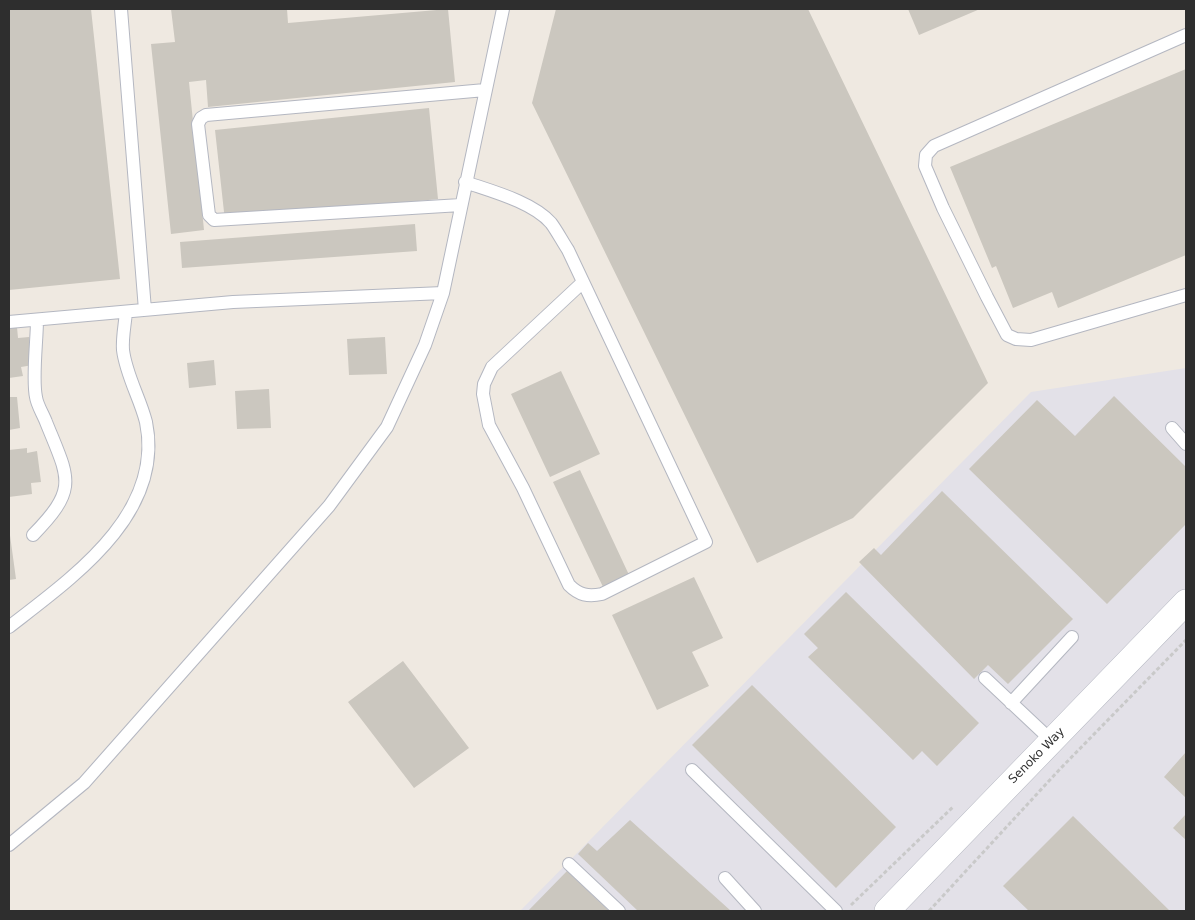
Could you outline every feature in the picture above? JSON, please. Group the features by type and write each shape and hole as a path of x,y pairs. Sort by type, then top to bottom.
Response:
{"street":[{"name":"Senoko Way","path":"887,911 1186,602"}],"lane":[{"path":"121,9 145,310"},
{"path":"9,845 84,783 329,506 387,427 425,345 443,293 460,205 503,9"},
{"path":"1186,35 934,146 926,155 925,166 943,208 1007,335 1016,339 1031,340 1186,295"},
{"path":"460,205 214,220 209,215 198,124 201,118 206,115 485,90"},
{"path":"465,182 501,194 540,213 550,223 568,250 706,542 602,594 593,596 577,592 569,585 523,488 489,425 483,394 484,384 492,367 582,283"},
{"path":"9,322 233,302 443,293"},
{"path":"9,627 81,571 124,521 144,481 149,450 146,421 123,349 126,312"},
{"path":"33,535 52,516 62,502 66,491 64,468 36,397 37,320"},
{"path":"1172,428 1186,444"},
{"path":"1011,703 1072,637"},
{"path":"985,678 1052,741"},
{"path":"692,770 836,911"},
{"path":"568,864 619,911"},
{"path":"725,878 755,911"}],"path":[{"path":"929,911 1073,755 1186,640"}],"shaded area":[{"path":"1186,368 1186,911 520,911 1031,392"}],"building":[{"path":"9,9 91,9 120,279 9,290"},
{"path":"171,9 287,9 288,23 448,9 455,82 208,107 206,80 189,82 204,230 171,234 151,44 175,42"},
{"path":"556,9 808,9 988,383 853,518 757,563 532,103"},
{"path":"908,9 980,9 919,35"},
{"path":"1186,69 1186,255 1058,308 1052,292 1013,308 996,266 992,268 950,167"},
{"path":"429,108 438,199 225,221 215,130"},
{"path":"415,224 417,251 182,268 180,242"},
{"path":"17,327 18,338 29,337 33,365 21,367 23,376 9,378 9,328"},
{"path":"385,337 387,374 349,375 347,339"},
{"path":"214,360 216,385 189,388 187,363"},
{"path":"561,371 600,454 550,477 511,394"},
{"path":"269,389 271,428 237,429 235,391"},
{"path":"1114,396 1186,467 1186,524 1107,604 969,469 1037,400 1075,436"},
{"path":"9,397 17,397 20,428 9,430"},
{"path":"27,448 27,453 37,451 41,482 31,483 32,494 9,497 9,450"},
{"path":"580,470 630,577 604,589 553,482"},
{"path":"942,491 1073,619 1008,684 988,665 974,679 859,562 874,548 881,555"},
{"path":"9,528 16,579 9,580"},
{"path":"694,577 723,638 692,652 709,686 657,710 612,615"},
{"path":"846,592 979,723 937,766 922,751 913,760 808,657 818,648 804,634"},
{"path":"403,661 469,748 414,788 348,702"},
{"path":"752,685 896,827 836,888 692,745"},
{"path":"1186,752 1186,798 1164,777"},
{"path":"1186,814 1186,840 1173,828"},
{"path":"1073,816 1170,911 1029,911 1003,886"},
{"path":"630,820 731,911 638,911 578,854 588,843 597,851"},
{"path":"567,871 609,911 528,911"}]}
